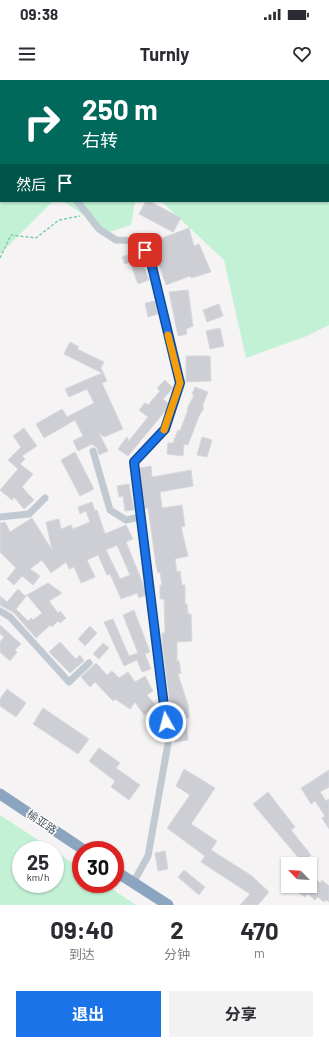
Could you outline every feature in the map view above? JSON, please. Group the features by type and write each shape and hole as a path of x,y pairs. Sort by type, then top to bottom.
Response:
{"highway":[{"name":"榆亚路","path":"0,794 72,842"},
{"path":"124,876 168,905"}],"street":[{"path":"78,202 99,229 116,240 141,241 150,258 180,383 165,429 134,462 169,738 148,856 133,882"},
{"path":"93,451 110,510 126,520 140,517"},
{"path":"0,518 29,514 45,498"},
{"path":"0,610 10,617 69,682 89,663"}],"path":[{"path":"0,258 11,234 36,238 59,220 88,214"}],"green space":[{"path":"0,202 52,202 0,254"},
{"path":"64,202 135,202 131,225 109,232"},
{"path":"162,202 329,202 329,325 307,336 246,358 224,260"},
{"path":"0,815 39,841 12,841 12,893 64,893 64,857 72,863 72,893 118,893 136,905 0,905"}],"building":[{"path":"145,202 151,202 181,218 173,232 139,214"},
{"path":"189,228 194,246 199,244 211,272 191,278 190,276 166,285 156,256 158,255 154,241"},
{"path":"138,251 149,280 138,284 130,262 125,264 122,257"},
{"path":"188,290 193,326 186,329 187,334 178,336 169,292"},
{"path":"155,301 158,314 148,317 145,303"},
{"path":"219,304 223,316 207,322 203,310"},
{"path":"220,328 224,346 210,349 206,331"},
{"path":"70,342 79,347 77,349 104,362 101,368 107,381 102,383 123,429 104,437 99,433 108,451 99,455 97,448 92,444 78,451 73,441 83,436 75,420 44,438 36,424 62,409 67,417 94,403 87,389 69,397 65,389 102,373 64,354"},
{"path":"186,356 210,356 211,381 186,382"},
{"path":"165,380 173,388 163,399 168,403 166,410 128,456 118,449 127,437 129,441 148,417 139,410 145,403 148,405 160,391 157,388"},
{"path":"195,387 208,392 202,407 204,408 199,416 188,445 184,444 183,456 167,454 168,443 173,443 178,430 180,431 188,410 187,409 194,395 192,394"},
{"path":"24,428 37,446 22,456 25,459 20,464 33,474 22,487 34,500 24,509 14,497 12,500 0,490 18,469 8,460 21,447 13,436"},
{"path":"202,437 212,440 207,457 197,455"},
{"path":"75,452 94,489 80,496 61,460"},
{"path":"151,466 152,477 191,470 193,486 160,492 162,508 182,505 185,526 181,527 188,556 175,559 177,572 180,571 182,585 185,585 185,604 187,604 188,614 191,614 192,641 177,642 177,661 179,661 181,673 178,674 188,705 189,717 186,718 188,740 175,742 173,729 176,729 170,703 162,642 162,633 165,633 164,599 160,599 160,585 162,585 160,572 158,573 156,565 148,508 145,509 140,468"},
{"path":"129,484 134,510 125,511 123,496 119,497 117,486"},
{"path":"92,502 95,511 97,510 105,534 126,525 133,539 126,542 146,595 139,598 137,593 121,599 110,574 107,575 98,555 87,560 95,577 81,583 74,567 69,569 66,562 51,573 42,560 30,569 40,576 33,585 22,576 14,585 7,579 16,568 0,552 0,523 5,522 10,532 32,518 52,550 46,522 59,519 61,529 71,525 73,529 90,522 86,511 80,514 78,507","holes":["117,545 130,575 120,579 106,550"]},
{"path":"48,583 62,593 49,601 58,613 60,611 66,618 60,623 58,621 52,627 50,625 36,638 14,613 0,605 0,596 7,602 18,589 25,596","holes":["27,595 42,613 33,620 31,618 28,621 16,609"]},
{"path":"134,610 150,652 145,654 151,669 142,672 137,660 124,666 104,622 113,619 129,656 138,653 123,615"},
{"path":"0,625 21,644 15,650 17,652 10,661 0,652 0,642 4,637 0,634"},
{"path":"90,626 97,633 85,646 78,639"},
{"path":"60,642 76,659 80,655 84,661 70,673 49,652"},
{"path":"103,643 109,648 99,659 93,654"},
{"path":"96,663 107,675 112,671 119,678 128,672 135,682 145,676 153,691 147,695 156,706 144,715 135,702 130,709 115,699 113,701 95,682 90,687 81,677"},
{"path":"7,689 26,703 16,717 0,706 0,699"},
{"path":"43,708 89,739 78,754 33,724"},
{"path":"99,748 120,763 116,768 140,785 129,800 111,787 115,781 89,761"},
{"path":"184,769 215,788 191,824 217,841 211,850 252,876 269,892 258,905 240,905 250,894 201,862 205,856 167,828 190,795 176,786"},
{"path":"329,770 329,787 320,792 326,801 329,799 329,829 322,818 325,816 315,801 311,804 301,788"},
{"path":"268,792 295,827 291,830 311,855 308,857 298,857 253,804"},
{"path":"165,851 168,869 158,871 155,853"},
{"path":"184,870 205,887 199,895 178,877"},
{"path":"317,880 320,883 322,880 329,886 329,902 326,900 324,902 318,897 315,900 308,894 305,897 298,893 317,893"}],"slow traffic":[{"path":"164,430 180,383 168,335"}],"route":[{"path":"145,250 150,258 180,383 165,429 134,462 166,722"}]}
